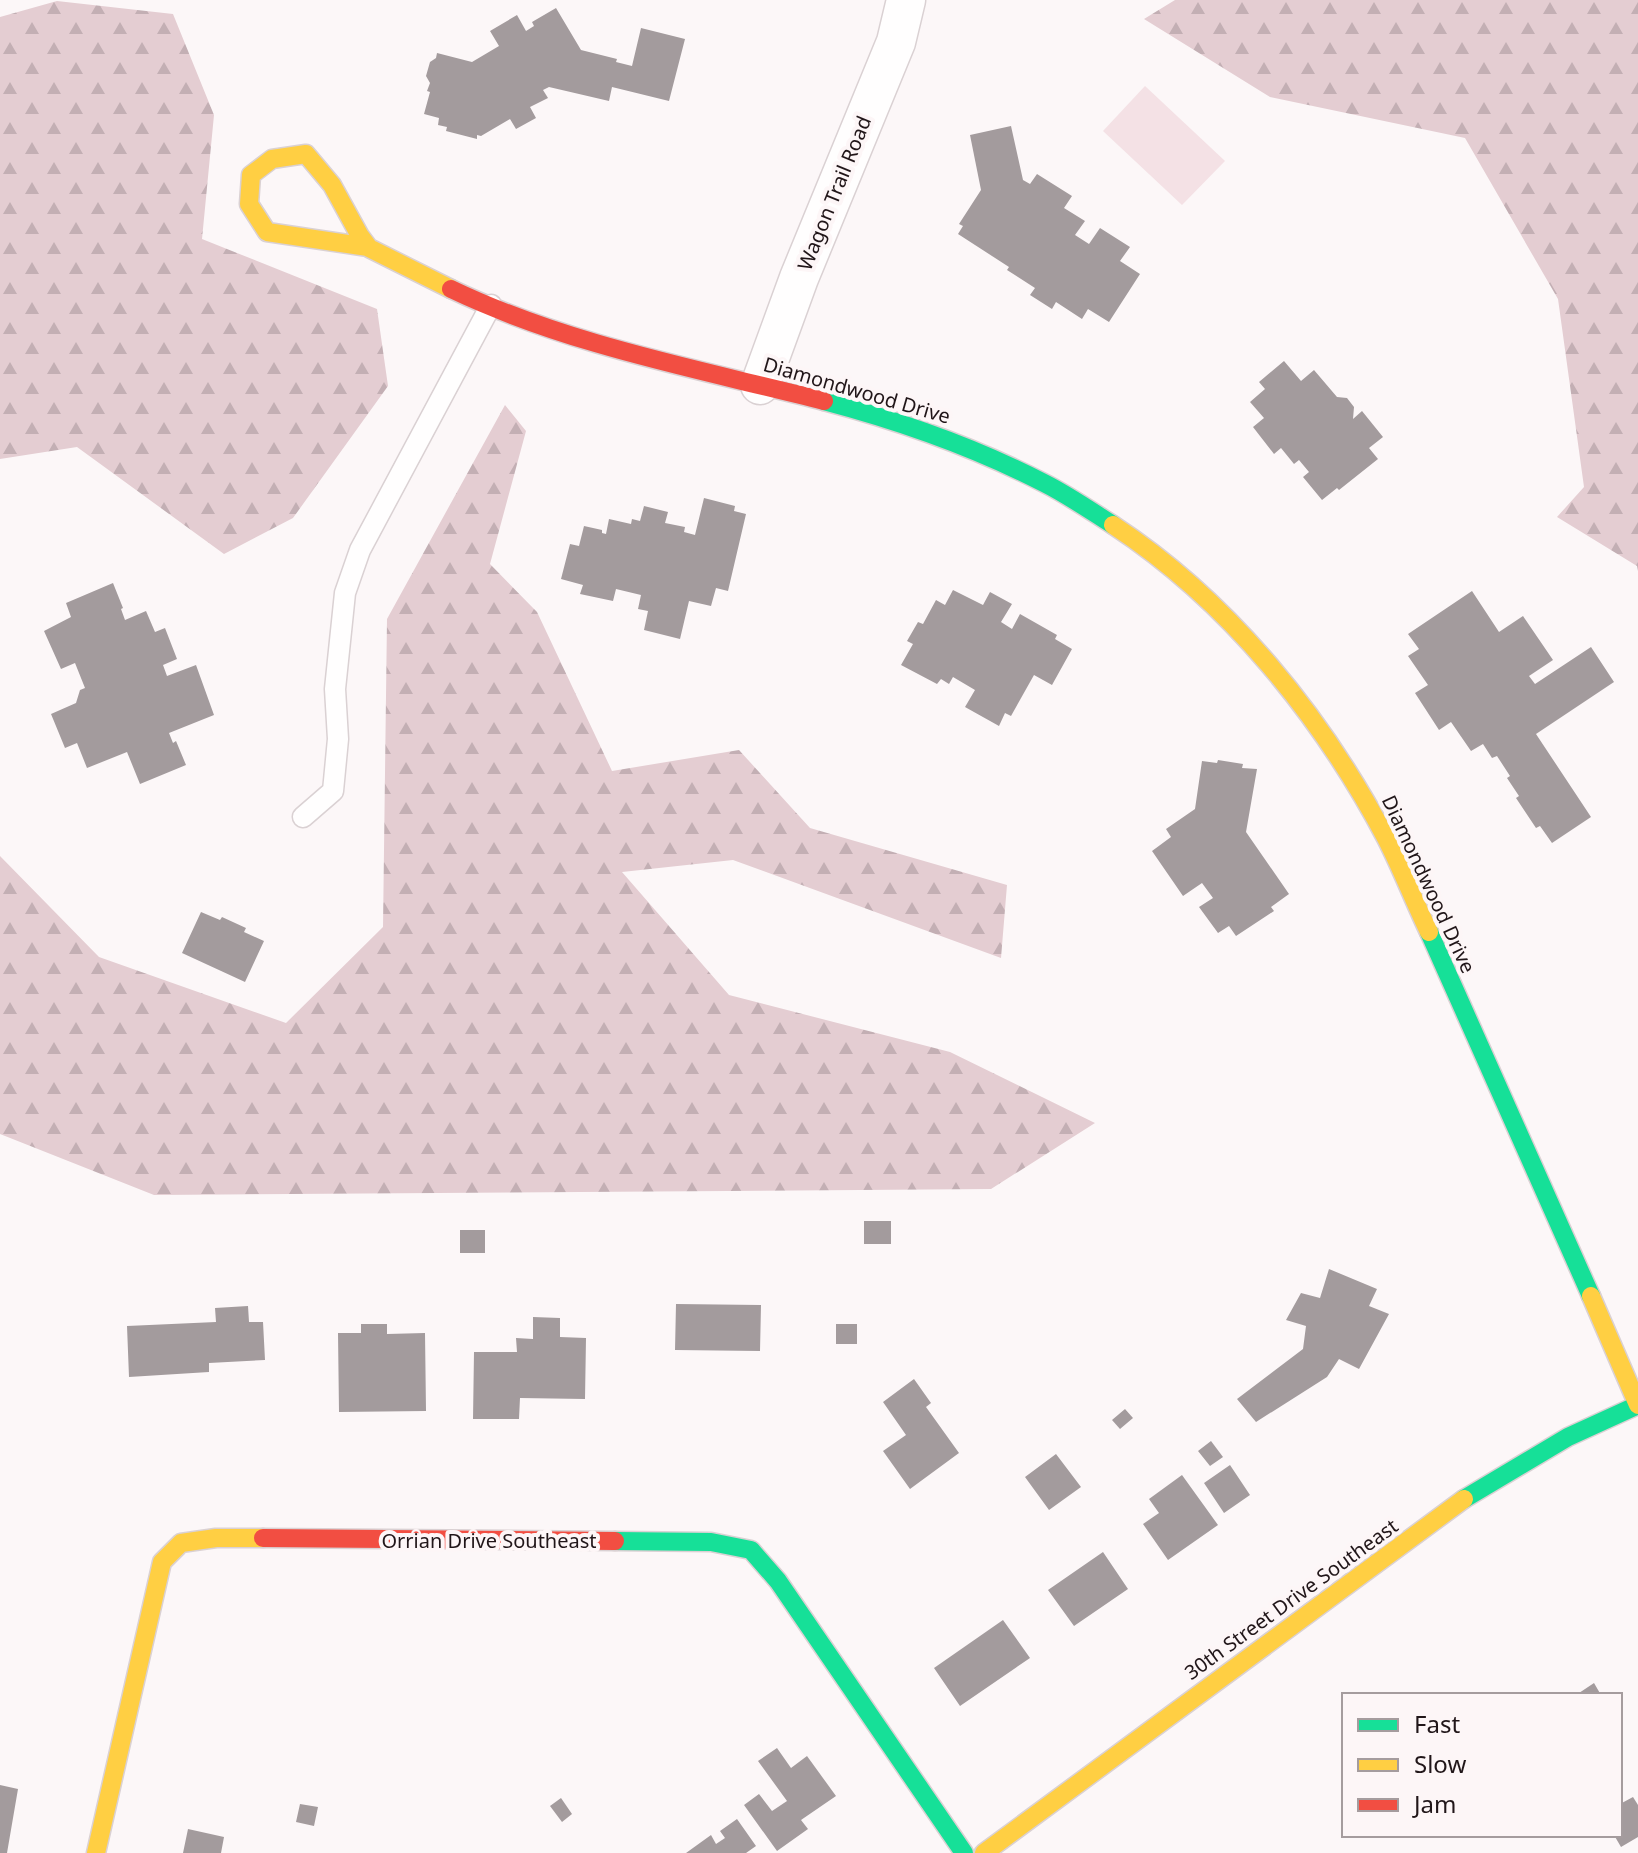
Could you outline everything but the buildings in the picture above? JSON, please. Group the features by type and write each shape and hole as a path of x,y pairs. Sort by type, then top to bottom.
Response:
{"street":[{"name":"Wagon Trail Road","path":"760,385 799,278 896,42 906,0"},
{"name":"Diamondwood Drive","path":"368,247 331,183 306,154 272,159 251,175 249,204 267,232 368,247 435,281 531,323 667,363 889,418 962,444 1029,474 1091,509 1142,543 1228,619 1295,695 1364,799 1386,839 1501,1090 1638,1405"},
{"name":"30th Street Drive Southeast","path":"1006,1846 1458,1503 1595,1421 1638,1405"},
{"name":"Orrian Drive Southeast","path":"96,1853 162,1562 181,1543 216,1538 711,1542 751,1550 778,1581 964,1853"}],"lane":[{"path":"303,817 333,791 338,739 335,689 345,593 360,550 491,305"}],"shaded area":[{"path":"1145,86 1225,161 1182,205 1103,131"}],"green space":[{"path":"1175,0 1638,0 1638,571 1637,566 1557,517 1584,487 1558,299 1465,138 1270,97 1144,19"},
{"path":"57,1 173,14 214,115 202,239 377,309 388,386 293,518 224,554 77,447 0,459 0,17"},
{"path":"505,405 526,431 490,564 537,612 612,771 739,750 810,828 1007,885 1001,958 733,860 622,872 729,995 950,1052 1095,1123 991,1189 154,1195 0,1134 0,856 99,957 286,1023 383,927 387,619"}],"traffic: fast":[{"path":"824,401 909,426 991,458 1053,488 1113,525"},
{"path":"1429,932 1591,1296"},
{"path":"1464,1499 1568,1437 1638,1405"},
{"path":"615,1541 711,1542 751,1550 778,1581 964,1853"}],"traffic: slow":[{"path":"368,247 267,232 249,204 251,175 272,159 306,154 332,185 369,248 451,289"},
{"path":"1113,525 1196,589 1269,665 1302,706 1361,793 1386,838 1429,932"},
{"path":"1591,1296 1638,1405"},
{"path":"984,1853 1464,1499"},
{"path":"96,1853 162,1562 181,1543 216,1538 263,1538"}],"traffic: jam":[{"path":"451,289 495,309 587,341 824,401"},
{"path":"263,1538 615,1541"}]}
